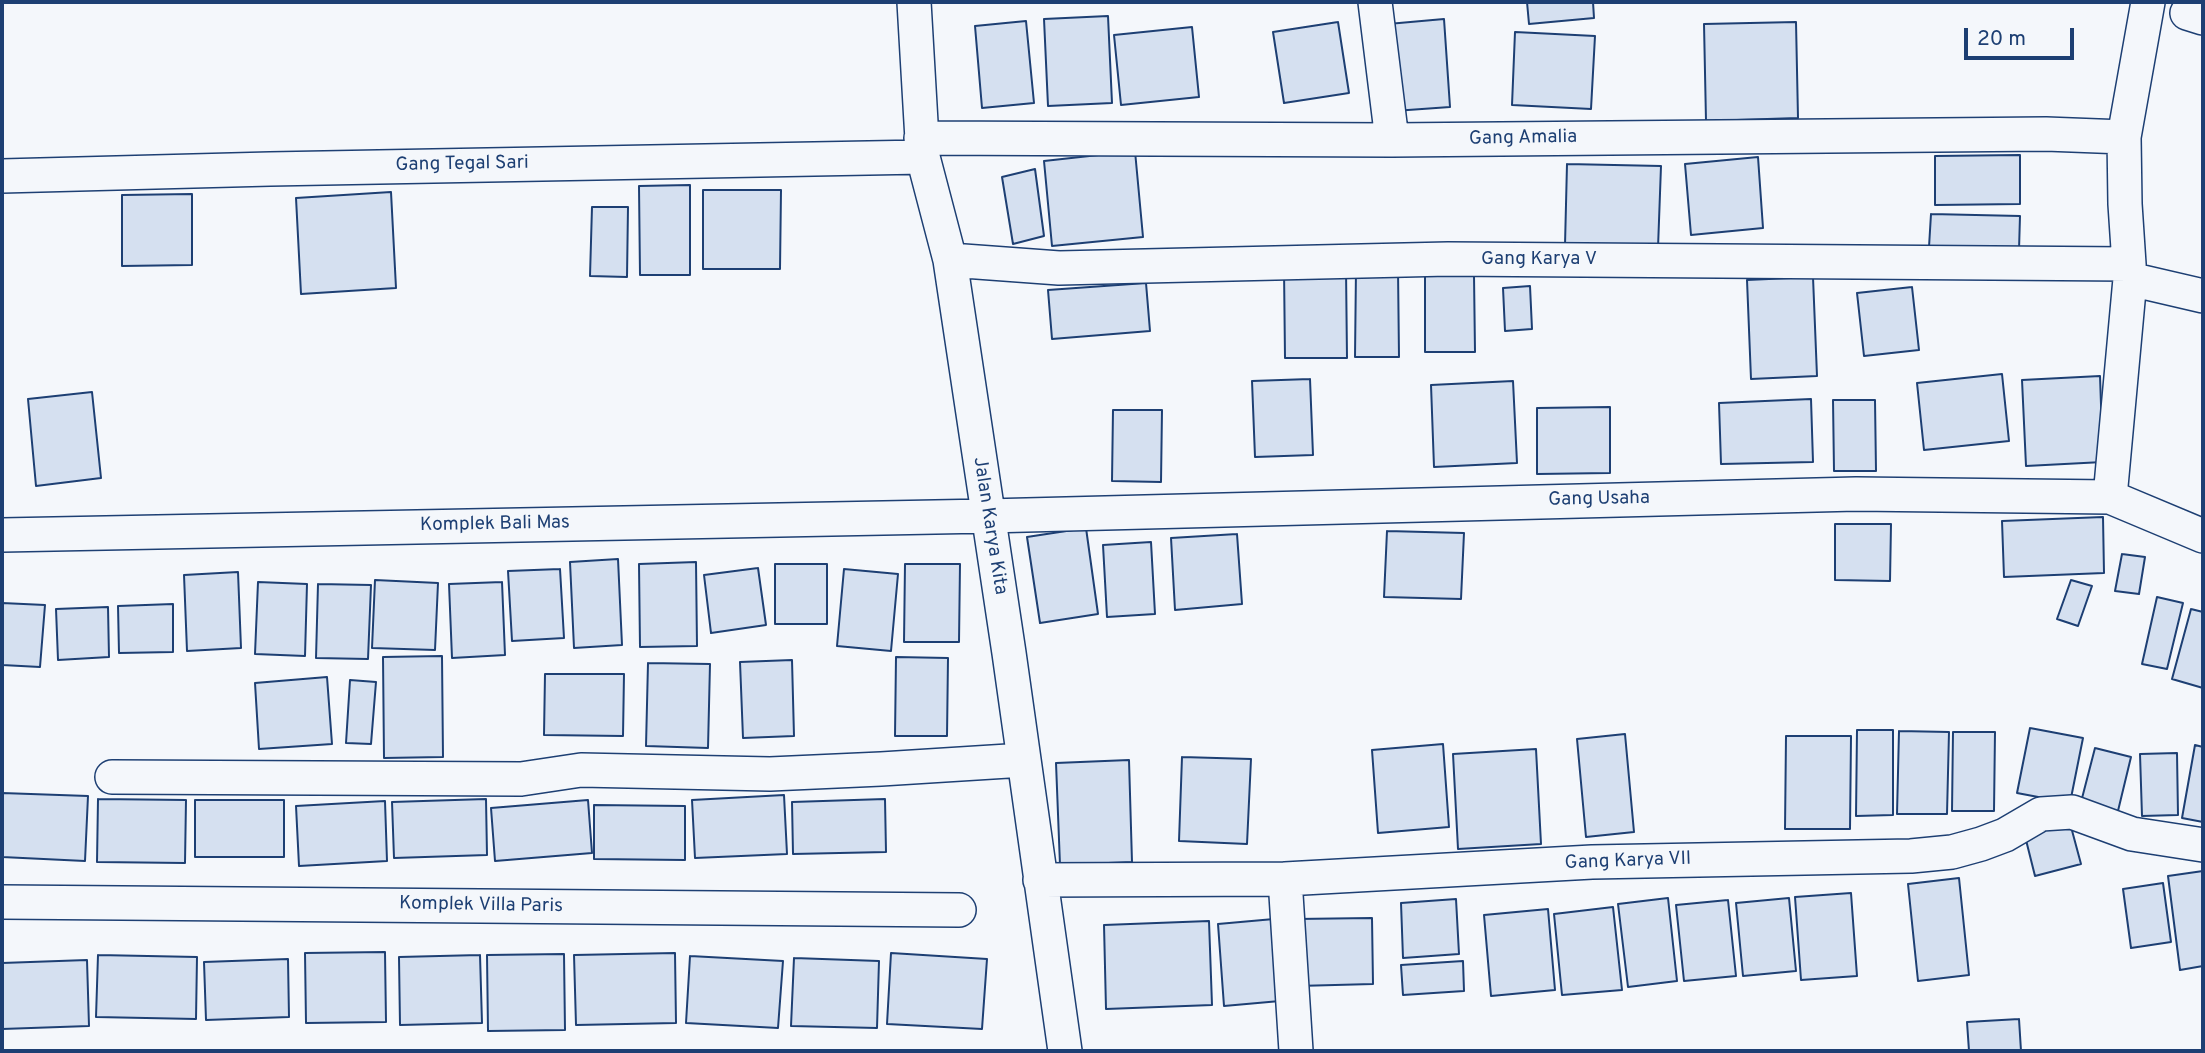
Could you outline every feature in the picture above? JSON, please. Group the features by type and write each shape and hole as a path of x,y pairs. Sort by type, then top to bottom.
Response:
{"street":[{"name":"Jalan Karya Kita","path":"914,2 922,148 950,260 1065,1051"},
{"path":"1375,2 1392,140"},
{"path":"2110,497 2129,272 2124,137 2148,2"},
{"name":"Gang Amalia","path":"922,148 1392,140 2046,134 2124,137"},
{"name":"Gang Tegal Sari","path":"2,176 922,148"},
{"name":"Gang Karya V","path":"950,260 1059,268 1448,259 2129,272 2203,296"},
{"name":"Gang Usaha","path":"987,516 1856,494 2110,497 2203,536"},
{"name":"Komplek Bali Mas","path":"2,534 987,516"},
{"path":"112,777 521,779 581,770 771,774 1024,760"},
{"name":"Gang Karya VII","path":"1040,880 1285,879 1592,862 1911,856 1952,852 2005,835 2041,814 2072,812 2132,834 2203,845"},
{"path":"1285,879 1296,1051"},
{"name":"Komplek Villa Paris","path":"2,902 959,910"}],"building":[{"path":"1527,2 1593,2 1594,18 1529,24"},
{"path":"1108,16 1112,103 1048,106 1044,19"},
{"path":"1444,19 1450,107 1394,111 1388,24"},
{"path":"1026,21 1034,103 982,108 975,26"},
{"path":"1338,22 1349,93 1284,103 1273,32"},
{"path":"1796,22 1798,118 1706,121 1704,24"},
{"path":"1192,27 1199,97 1121,105 1114,35"},
{"path":"1515,32 1595,36 1591,109 1512,105"},
{"path":"1135,151 1143,237 1052,246 1044,161"},
{"path":"2020,155 2020,204 1935,205 1935,156"},
{"path":"1758,157 1763,228 1691,235 1685,164"},
{"path":"1567,164 1661,166 1658,248 1565,245"},
{"path":"1035,169 1044,236 1013,244 1002,177"},
{"path":"690,185 690,275 640,275 639,186"},
{"path":"703,190 781,190 780,269 703,269"},
{"path":"391,192 396,288 301,294 296,198"},
{"path":"192,194 192,265 122,266 122,195"},
{"path":"592,207 628,207 627,277 590,276"},
{"path":"1931,214 2020,216 2019,250 1929,247"},
{"path":"1284,269 1346,269 1347,358 1285,358"},
{"path":"1356,269 1398,269 1399,357 1355,357"},
{"path":"1474,275 1475,352 1425,352 1425,276"},
{"path":"1813,277 1817,376 1751,379 1747,280"},
{"path":"1146,283 1150,331 1052,339 1048,290"},
{"path":"1530,286 1532,329 1505,331 1503,288"},
{"path":"1912,287 1919,350 1864,356 1857,293"},
{"path":"2002,374 2009,441 1924,450 1917,383"},
{"path":"2100,376 2103,462 2026,466 2022,380"},
{"path":"1310,379 1313,455 1255,457 1252,381"},
{"path":"1513,381 1517,463 1434,467 1431,385"},
{"path":"92,392 101,478 36,486 28,399"},
{"path":"1811,399 1813,462 1721,464 1719,403"},
{"path":"1833,400 1875,400 1876,471 1834,471"},
{"path":"1610,407 1610,473 1537,474 1537,408"},
{"path":"1113,410 1162,410 1161,482 1112,481"},
{"path":"2103,517 2104,573 2004,577 2002,521"},
{"path":"1835,524 1891,524 1890,581 1835,580"},
{"path":"1086,528 1098,614 1040,623 1027,537"},
{"path":"1387,531 1464,533 1461,599 1384,597"},
{"path":"1237,534 1242,604 1175,610 1171,538"},
{"path":"1151,542 1155,614 1107,617 1103,545"},
{"path":"2122,554 2145,557 2139,594 2115,591"},
{"path":"618,559 622,645 574,648 570,562"},
{"path":"696,562 697,646 640,647 639,564"},
{"path":"775,564 827,564 827,624 775,624"},
{"path":"905,564 960,564 959,642 904,642"},
{"path":"758,568 766,625 711,633 704,575"},
{"path":"560,569 564,638 512,641 508,571"},
{"path":"844,569 898,574 891,651 837,646"},
{"path":"238,572 241,648 187,651 184,575"},
{"path":"375,580 438,583 435,650 372,648"},
{"path":"2071,580 2092,586 2078,626 2057,619"},
{"path":"258,582 307,584 305,656 255,654"},
{"path":"502,582 505,655 452,658 449,584"},
{"path":"318,584 371,585 368,659 316,658"},
{"path":"2157,597 2183,603 2167,669 2142,664"},
{"path":"2,603 45,605 40,667 2,665"},
{"path":"173,604 173,652 119,653 118,606"},
{"path":"108,607 109,657 58,660 56,609"},
{"path":"2191,609 2203,612 2203,688 2172,679"},
{"path":"442,656 443,757 384,758 383,657"},
{"path":"896,657 948,658 947,736 895,736"},
{"path":"792,660 794,736 743,738 740,662"},
{"path":"648,663 710,664 708,748 646,746"},
{"path":"545,674 624,674 623,736 544,735"},
{"path":"327,677 332,744 259,749 255,683"},
{"path":"350,680 376,682 371,744 346,743"},
{"path":"2030,728 2083,738 2070,803 2017,793"},
{"path":"1857,730 1893,730 1893,815 1856,816"},
{"path":"1899,731 1949,732 1947,814 1897,814"},
{"path":"1953,732 1995,732 1994,811 1952,811"},
{"path":"1625,734 1634,832 1586,837 1577,739"},
{"path":"1786,736 1851,736 1850,829 1785,829"},
{"path":"1443,744 1449,827 1378,833 1372,750"},
{"path":"2195,745 2203,747 2203,822 2182,818"},
{"path":"2095,748 2131,757 2117,815 2080,806"},
{"path":"1536,749 1541,844 1458,849 1453,754"},
{"path":"2177,753 2178,815 2142,816 2140,754"},
{"path":"1182,757 1251,759 1247,844 1179,841"},
{"path":"1129,760 1132,862 1060,865 1056,763"},
{"path":"2,793 88,796 85,861 2,857"},
{"path":"784,795 787,854 695,858 692,800"},
{"path":"98,799 186,800 185,863 97,862"},
{"path":"486,799 487,855 394,858 392,802"},
{"path":"885,799 886,852 793,854 792,802"},
{"path":"195,800 284,800 284,857 195,857"},
{"path":"588,800 592,853 495,861 491,808"},
{"path":"385,801 387,861 299,866 296,806"},
{"path":"594,805 685,806 685,860 594,859"},
{"path":"2070,823 2081,864 2035,876 2025,836"},
{"path":"2203,871 2203,966 2180,970 2168,876"},
{"path":"1959,878 1969,975 1918,981 1908,884"},
{"path":"2163,883 2171,942 2131,948 2123,889"},
{"path":"1851,893 1857,976 1801,980 1795,897"},
{"path":"1668,898 1677,981 1628,987 1618,904"},
{"path":"1789,898 1796,971 1743,976 1736,903"},
{"path":"1456,899 1459,954 1403,958 1401,903"},
{"path":"1728,900 1736,976 1684,981 1676,905"},
{"path":"1613,907 1622,990 1562,995 1554,914"},
{"path":"1548,909 1555,990 1491,996 1484,915"},
{"path":"1372,918 1373,984 1297,986 1296,919"},
{"path":"1274,919 1280,1001 1224,1006 1218,924"},
{"path":"1209,921 1212,1005 1106,1009 1104,925"},
{"path":"385,952 386,1022 306,1023 305,953"},
{"path":"675,953 676,1023 576,1025 574,955"},
{"path":"891,953 987,959 982,1029 887,1024"},
{"path":"564,954 565,1030 488,1031 487,955"},
{"path":"98,955 197,957 196,1019 96,1017"},
{"path":"480,955 482,1023 400,1025 399,957"},
{"path":"690,956 783,961 778,1028 686,1023"},
{"path":"794,958 879,961 877,1028 791,1026"},
{"path":"288,959 289,1017 206,1020 204,962"},
{"path":"87,960 89,1026 2,1029 2,963"},
{"path":"1463,961 1464,991 1403,995 1401,965"},
{"path":"2019,1019 2021,1051 1969,1051 1967,1022"}]}
